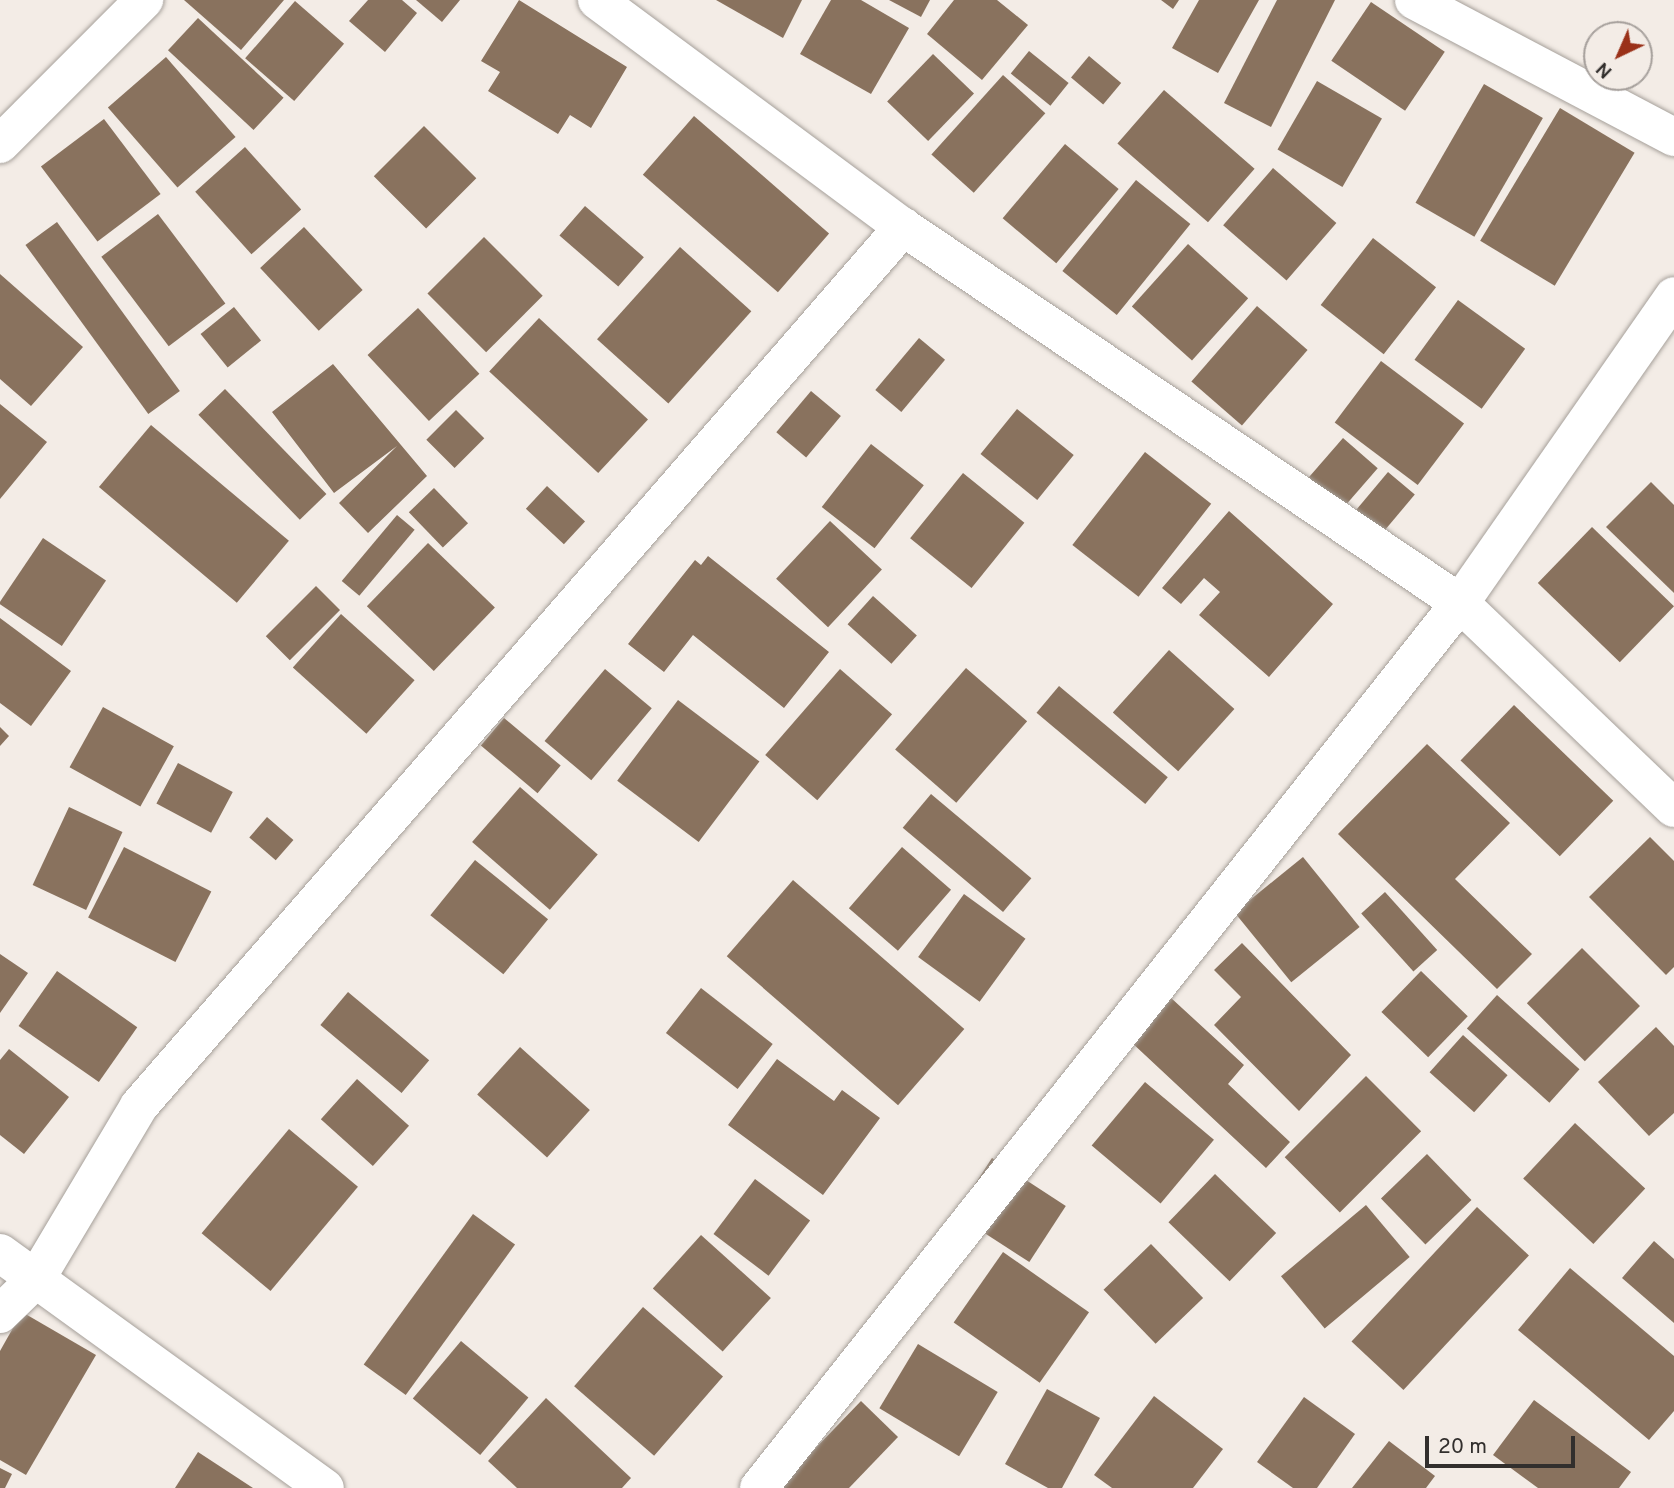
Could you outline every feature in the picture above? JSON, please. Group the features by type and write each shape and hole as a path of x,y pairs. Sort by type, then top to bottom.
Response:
{"street":[{"path":"0,144 144,0"},
{"path":"597,0 903,227 1460,603 1674,808"},
{"path":"1414,0 1674,137"},
{"path":"0,1314 36,1279 139,1106 903,227"},
{"path":"759,1488 1460,603 1674,296"},
{"path":"0,1253 325,1488"}],"building":[{"path":"184,0 284,0 241,50"},
{"path":"368,0 402,0 417,13 385,52 349,21"},
{"path":"416,0 460,0 442,22"},
{"path":"519,0 627,67 591,128 570,115 558,134 488,91 500,72 481,61"},
{"path":"716,0 802,0 783,38"},
{"path":"831,0 861,0 909,28 871,94 800,54"},
{"path":"889,0 930,0 921,17"},
{"path":"954,0 997,0 1028,25 982,80 927,34"},
{"path":"1161,0 1179,0 1173,9"},
{"path":"1199,0 1259,0 1218,73 1172,48"},
{"path":"1277,0 1335,0 1271,127 1224,103"},
{"path":"295,1 344,44 294,101 245,58"},
{"path":"1371,2 1445,52 1405,111 1331,61"},
{"path":"198,18 284,98 254,130 168,50"},
{"path":"1029,51 1069,83 1050,106 1011,74"},
{"path":"933,54 974,94 928,141 887,101"},
{"path":"1089,56 1121,83 1103,104 1071,77"},
{"path":"166,57 236,137 177,188 108,108"},
{"path":"1003,75 1045,113 974,193 931,155"},
{"path":"1317,81 1382,118 1342,187 1278,149"},
{"path":"1484,84 1543,118 1474,237 1416,203"},
{"path":"1164,90 1255,169 1208,222 1117,144"},
{"path":"1560,108 1635,153 1555,286 1480,241"},
{"path":"694,116 829,233 778,292 643,175"},
{"path":"104,119 161,194 97,242 41,167"},
{"path":"424,126 476,178 426,229 374,176"},
{"path":"1065,144 1119,189 1056,263 1003,218"},
{"path":"245,147 301,209 251,254 195,192"},
{"path":"1273,168 1336,223 1287,280 1223,225"},
{"path":"1136,180 1190,224 1117,315 1062,271"},
{"path":"585,206 644,257 618,287 559,235"},
{"path":"158,214 225,303 169,346 101,257"},
{"path":"57,222 180,391 148,414 25,245"},
{"path":"304,227 363,290 319,331 260,268"},
{"path":"484,237 543,296 486,352 427,294"},
{"path":"1373,238 1436,287 1384,354 1321,305"},
{"path":"1188,244 1248,298 1192,361 1132,306"},
{"path":"680,247 751,311 668,403 597,339"},
{"path":"0,274 83,347 31,406 0,379"},
{"path":"1458,300 1525,349 1482,409 1415,360"},
{"path":"1257,306 1308,350 1242,425 1191,381"},
{"path":"234,307 261,340 228,367 201,334"},
{"path":"418,308 479,374 429,421 368,355"},
{"path":"539,318 648,420 598,473 489,371"},
{"path":"919,338 945,360 901,412 875,390"},
{"path":"1381,361 1464,424 1418,485 1335,422"},
{"path":"333,364 427,476 368,533 339,503 397,446 334,493 272,412"},
{"path":"225,389 326,494 300,520 198,415"},
{"path":"811,391 841,416 806,457 776,432"},
{"path":"0,404 47,442 0,499"},
{"path":"1017,409 1074,455 1037,500 980,454"},
{"path":"456,410 484,438 455,468 426,440"},
{"path":"151,425 289,541 237,603 99,487"},
{"path":"1343,438 1378,468 1343,508 1308,478"},
{"path":"871,444 924,485 875,548 822,507"},
{"path":"1145,452 1211,504 1139,597 1072,545"},
{"path":"1388,472 1415,494 1382,534 1355,511"},
{"path":"963,473 1024,523 972,588 910,538"},
{"path":"1651,482 1674,505 1674,593 1606,527"},
{"path":"547,486 585,521 564,544 526,509"},
{"path":"434,488 468,523 443,548 409,512"},
{"path":"1229,511 1333,604 1269,677 1199,615 1220,592 1204,578 1181,604 1162,588"},
{"path":"397,515 415,530 359,596 342,581"},
{"path":"830,521 882,569 828,627 776,579"},
{"path":"1592,527 1674,606 1620,662 1538,583"},
{"path":"43,538 106,580 62,646 0,604"},
{"path":"428,543 495,608 434,671 367,606"},
{"path":"708,556 829,652 784,708 693,635 664,672 628,644 695,560 701,565"},
{"path":"316,586 340,610 290,660 266,636"},
{"path":"873,596 917,635 891,664 848,624"},
{"path":"341,614 415,680 366,734 293,668"},
{"path":"0,618 71,671 31,726 0,703"},
{"path":"1169,650 1234,709 1178,771 1113,712"},
{"path":"966,668 1027,721 956,803 895,750"},
{"path":"605,669 652,708 591,780 545,741"},
{"path":"840,669 892,714 817,800 765,755"},
{"path":"1059,686 1168,777 1145,804 1037,713"},
{"path":"678,700 759,761 699,842 617,781"},
{"path":"1514,705 1613,801 1560,856 1461,760"},
{"path":"103,707 174,746 140,807 70,767"},
{"path":"504,718 561,766 538,793 481,746"},
{"path":"0,727 9,736 0,746"},
{"path":"1427,744 1510,823 1455,879 1532,954 1497,989 1338,834"},
{"path":"178,763 233,792 211,833 156,804"},
{"path":"520,787 598,855 550,910 472,842"},
{"path":"931,794 1031,878 1003,912 903,828"},
{"path":"69,807 122,832 86,910 33,885"},
{"path":"267,817 293,840 276,860 249,837"},
{"path":"1650,837 1674,861 1674,967 1666,975 1589,897"},
{"path":"124,847 211,891 175,962 88,917"},
{"path":"902,847 951,890 898,951 849,908"},
{"path":"1303,857 1360,927 1291,982 1235,912"},
{"path":"475,860 548,919 503,974 430,915"},
{"path":"793,880 964,1029 898,1105 727,956"},
{"path":"1385,892 1437,950 1413,971 1361,913"},
{"path":"964,894 1025,939 980,1002 918,957"},
{"path":"1242,943 1351,1055 1299,1111 1214,1025 1241,997 1214,970"},
{"path":"1582,948 1640,1006 1585,1061 1527,1003"},
{"path":"0,954 28,973 0,1013"},
{"path":"57,971 137,1027 99,1082 19,1026"},
{"path":"1421,971 1468,1016 1428,1057 1381,1012"},
{"path":"701,988 773,1044 738,1089 666,1033"},
{"path":"348,992 429,1060 402,1093 320,1025"},
{"path":"1497,995 1579,1069 1549,1103 1467,1028"},
{"path":"1170,997 1244,1065 1228,1084 1290,1142 1266,1168 1130,1041"},
{"path":"1656,1027 1674,1046 1674,1113 1649,1136 1598,1082"},
{"path":"1463,1035 1508,1075 1474,1112 1430,1072"},
{"path":"520,1047 590,1110 547,1157 477,1095"},
{"path":"9,1049 69,1097 24,1154 0,1135 0,1060"},
{"path":"777,1059 834,1101 842,1090 880,1118 823,1195 728,1125"},
{"path":"1366,1076 1421,1131 1340,1212 1285,1157"},
{"path":"357,1079 409,1126 373,1166 321,1119"},
{"path":"1145,1082 1214,1140 1161,1203 1092,1146"},
{"path":"1575,1123 1645,1188 1593,1244 1523,1179"},
{"path":"289,1129 358,1187 271,1291 202,1233"},
{"path":"1427,1154 1471,1200 1425,1244 1381,1198"},
{"path":"992,1158 1066,1206 1029,1262 956,1214"},
{"path":"1215,1174 1276,1233 1230,1281 1168,1222"},
{"path":"755,1179 810,1221 769,1276 713,1234"},
{"path":"1366,1205 1410,1257 1325,1328 1281,1276"},
{"path":"1477,1207 1529,1255 1403,1390 1352,1342"},
{"path":"473,1214 515,1245 406,1395 364,1364"},
{"path":"701,1235 771,1298 723,1351 653,1289"},
{"path":"1654,1241 1674,1259 1674,1323 1622,1278"},
{"path":"1151,1244 1203,1298 1156,1344 1104,1290"},
{"path":"1003,1252 1089,1312 1040,1383 954,1322"},
{"path":"1570,1268 1674,1356 1674,1411 1649,1440 1518,1330"},
{"path":"643,1307 723,1377 654,1456 574,1386"},
{"path":"22,1312 96,1355 26,1475 0,1460 0,1351"},
{"path":"461,1341 528,1398 480,1455 413,1398"},
{"path":"918,1344 998,1392 959,1456 879,1408"},
{"path":"1047,1389 1100,1418 1062,1488 1048,1488 1005,1464"},
{"path":"1154,1396 1223,1449 1193,1488 1112,1488 1094,1475"},
{"path":"1304,1397 1355,1434 1317,1488 1293,1488 1257,1462"},
{"path":"546,1398 631,1478 622,1488 517,1488 488,1461"},
{"path":"1534,1400 1631,1472 1619,1488 1538,1488 1493,1455"},
{"path":"861,1401 898,1437 849,1488 777,1488"},
{"path":"1389,1441 1435,1476 1426,1488 1352,1488"},
{"path":"198,1452 253,1488 175,1488"},
{"path":"0,1468 12,1474 5,1488 0,1488"}]}
